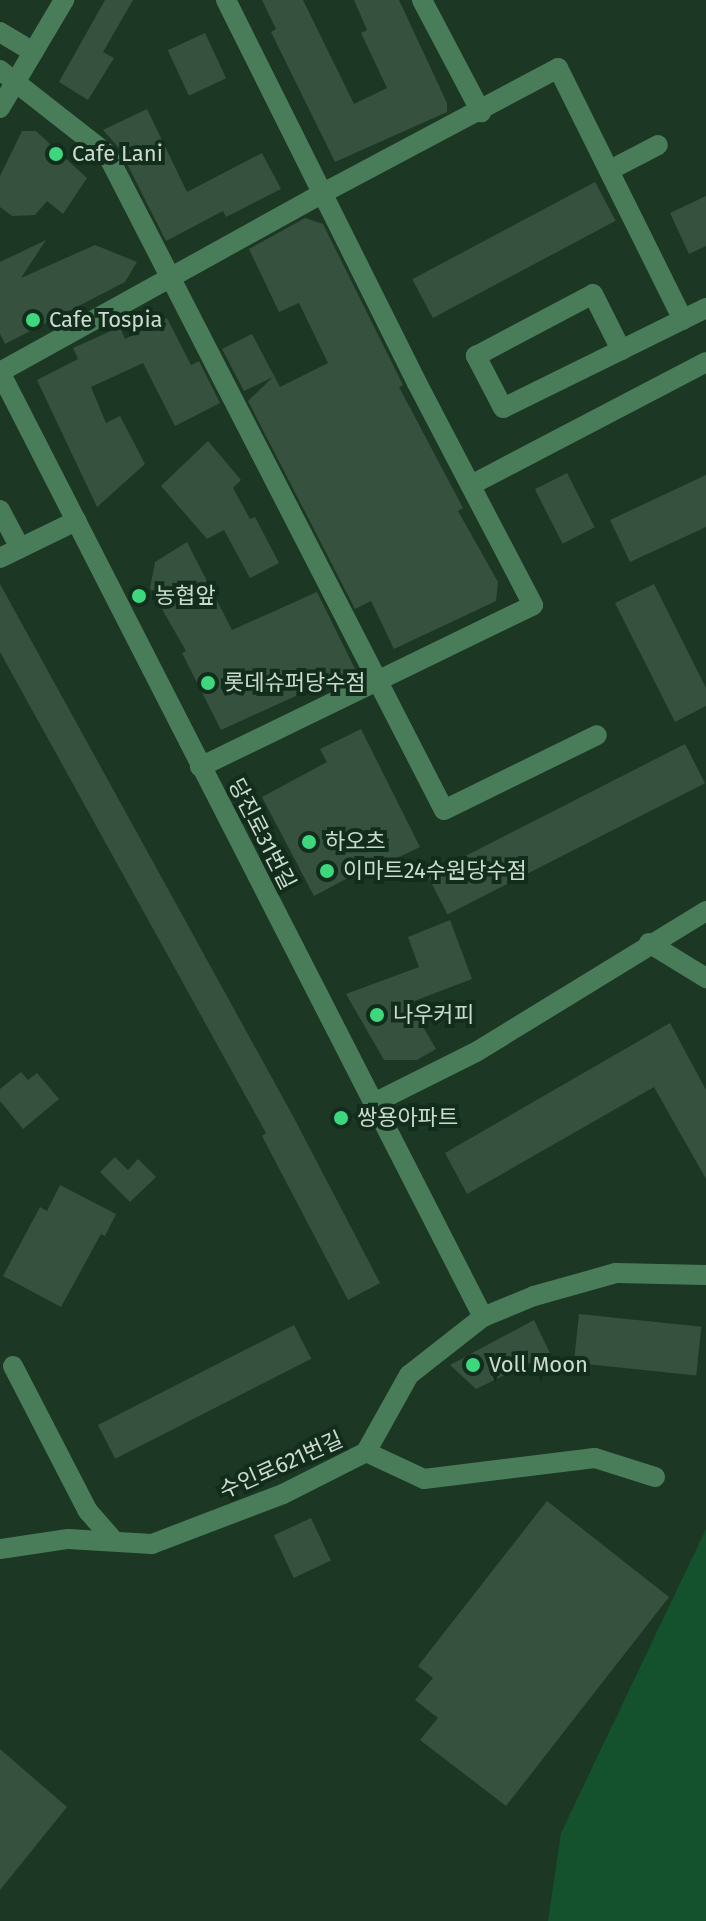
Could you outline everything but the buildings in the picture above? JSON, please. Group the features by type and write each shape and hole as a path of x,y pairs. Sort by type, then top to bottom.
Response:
{"street":[{"path":"0,108 9,75 33,52 64,0"},
{"path":"200,767 533,605 226,0"},
{"path":"422,0 481,112"},
{"path":"0,32 33,52"},
{"path":"0,372 325,192 481,112 558,68 683,320"},
{"path":"9,75 107,154 444,810 597,735"},
{"path":"610,170 658,145"},
{"path":"621,350 593,294 476,356 503,408 683,320 706,308"},
{"path":"471,485 706,362"},
{"name":"당진로31번길","path":"0,372 483,1317"},
{"path":"0,510 20,548"},
{"path":"0,558 76,521"},
{"path":"374,1103 476,1052 649,943 706,911"},
{"path":"649,943 706,978"},
{"name":"수인로621번길","path":"0,1549 68,1539 112,1539 152,1544 283,1494 366,1452 409,1375 483,1317 534,1296 616,1273 706,1275"},
{"path":"13,1366 88,1511 112,1539"},
{"path":"366,1452 424,1479 595,1458 655,1477"}],"green space":[{"path":"706,1529 706,1921 548,1921 561,1833"}],"place":[{"name":"Cafe Lani","path":"56,154"},
{"name":"Cafe Tospia","path":"33,320"},
{"name":"농협앞","path":"139,596"},
{"name":"롯데슈퍼당수점","path":"208,683"},
{"name":"하오츠","path":"309,842"},
{"name":"이마트24수원당수점","path":"327,871"},
{"name":"나우커피","path":"377,1015"},
{"name":"쌍용아파트","path":"341,1118"},
{"name":"Voll Moon","path":"473,1365"}]}
